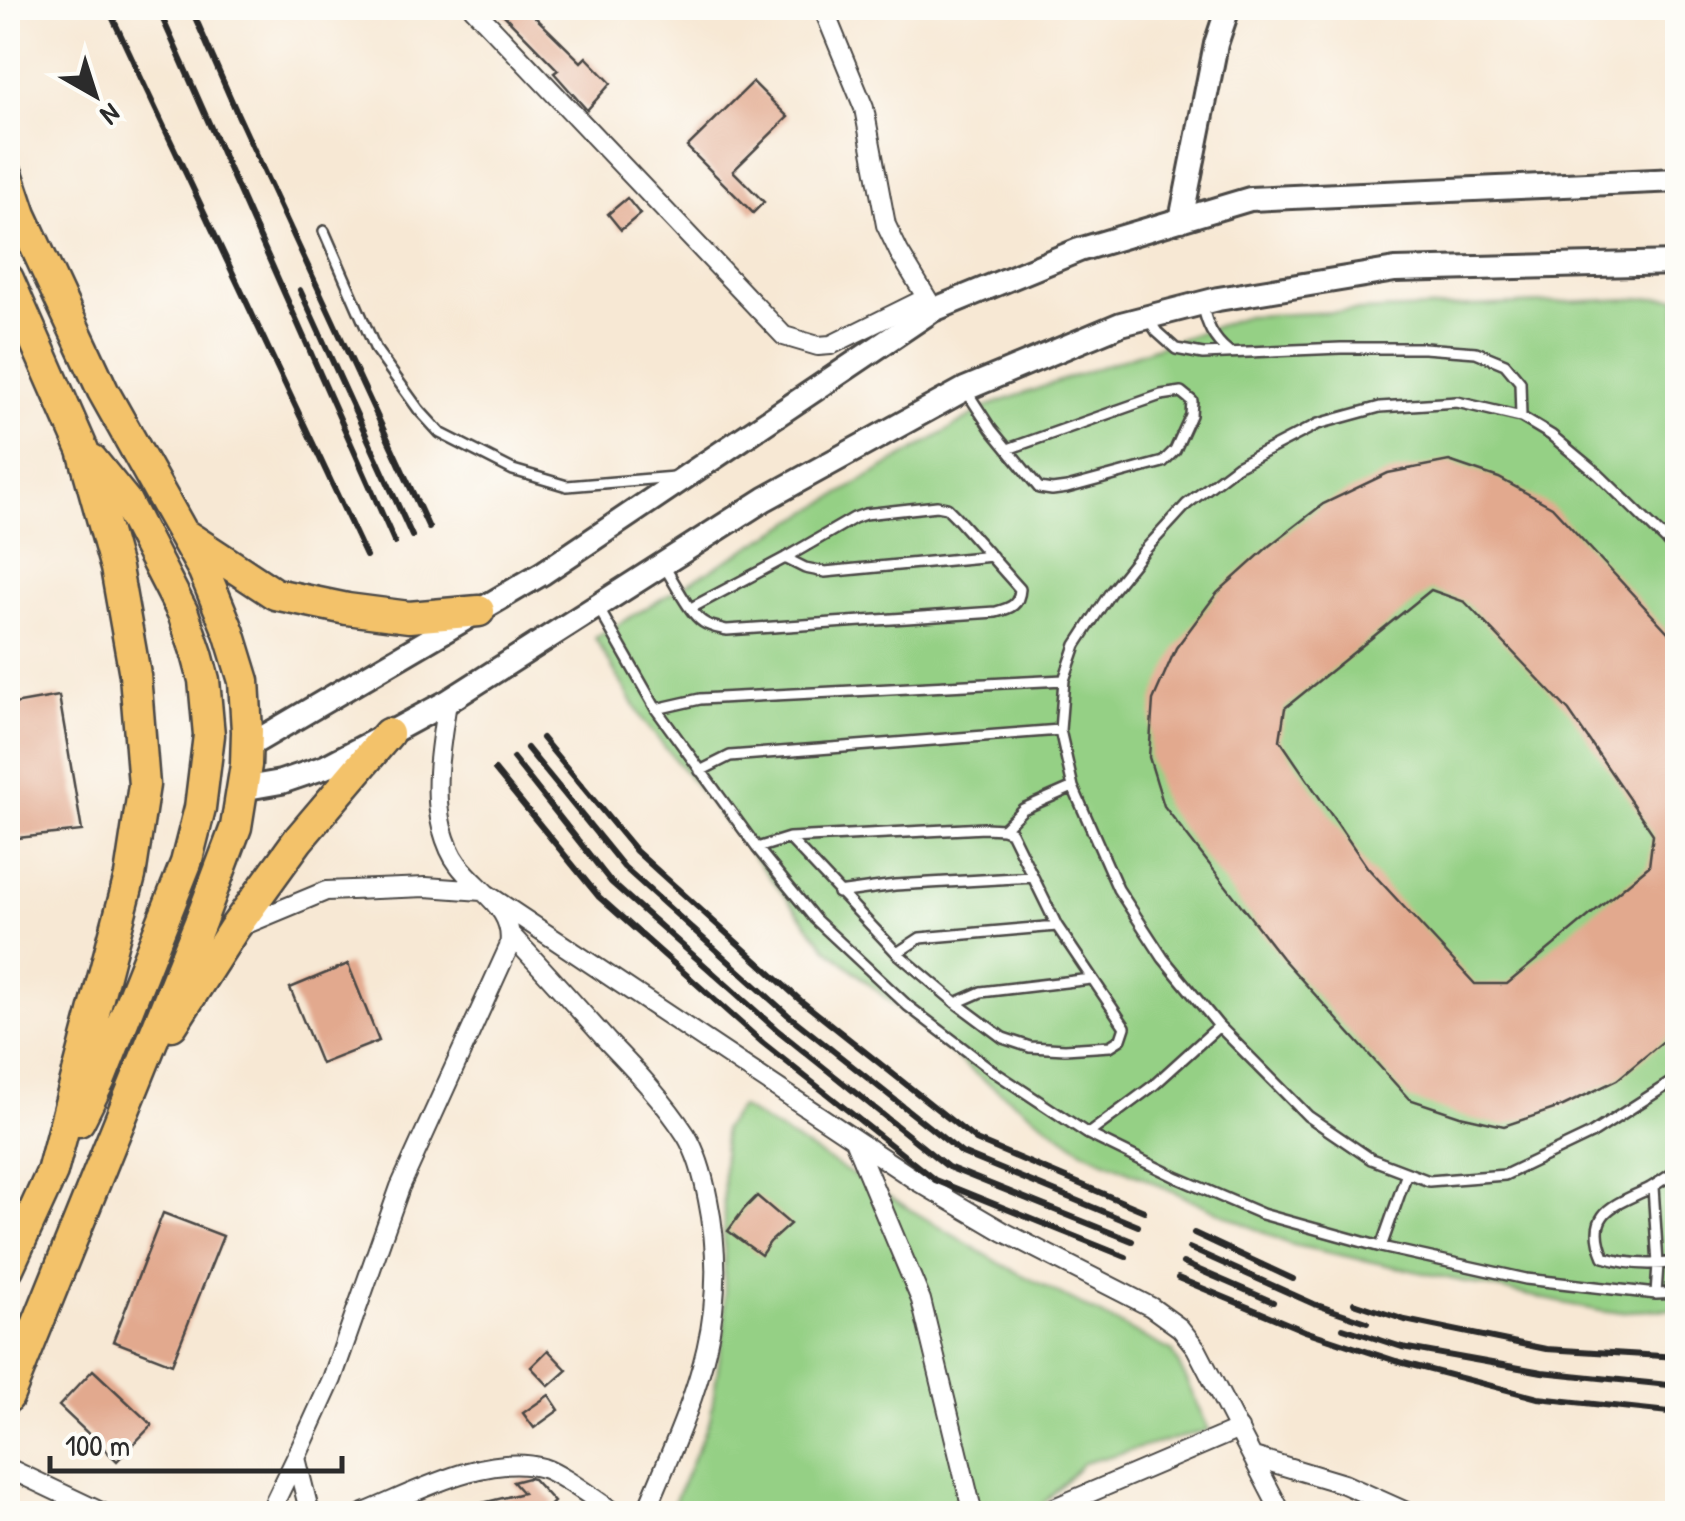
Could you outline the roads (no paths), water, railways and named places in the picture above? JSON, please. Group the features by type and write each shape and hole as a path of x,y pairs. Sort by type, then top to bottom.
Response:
{"main road":[{"path":"8,176 21,215 103,390 204,571 230,632 244,681 247,731 236,827 8,1397"},
{"path":"8,279 83,450 116,568 140,726 144,785 130,876 52,1172"},
{"path":"11,1249 100,1078 176,890 194,836 206,770 209,734 204,680 183,614 126,502 83,450"},
{"path":"182,532 275,594 347,609 409,616 479,611"},
{"path":"133,1086 233,930 298,840 388,734"},
{"path":"206,770 245,748"},
{"path":"206,770 241,789"}],"street":[{"path":"473,8 784,336 818,346 830,345 1079,250 1250,199 1678,180"},
{"path":"823,8 864,108 886,225 930,304"},
{"path":"1181,220 1216,44 1228,8"},
{"path":"241,789 282,782 324,767 388,734 447,702 764,499 965,390 1121,324 1202,303 1395,270 1678,264"},
{"path":"245,748 544,574 930,304"},
{"path":"270,1514 332,1380 400,1186 509,948 511,935 506,918 456,862 442,827 438,769 447,702"},
{"path":"233,930 326,890 426,887 482,891 917,1181 1004,1232 1152,1306 1171,1320 1196,1348 1282,1514"},
{"path":"511,935 650,1086 688,1138 705,1185 717,1280 713,1321 696,1391 645,1514"},
{"path":"854,1139 921,1300 973,1514"},
{"path":"1040,1514 1240,1429"},
{"path":"1254,1457 1344,1484 1411,1514"},
{"path":"296,1458 310,1514"},
{"path":"362,1514 475,1468 518,1464 546,1469 617,1514"},
{"path":"8,1468 104,1514"}],"lane":[{"path":"324,231 376,350 419,410 440,432 513,470 567,486 687,476"},
{"path":"1202,303 1207,324 1228,351"},
{"path":"1148,318 1156,332 1176,349 1203,354 1341,348 1476,352 1505,364 1520,382 1521,417"},
{"path":"965,390 990,429 1038,488 1052,490 1163,462 1175,450 1192,415 1192,401 1181,392 1161,394 1008,449"},
{"path":"1678,555 1598,474 1521,417 1456,402 1380,406 1318,424 1238,466 1187,504 1110,592 1076,645 1064,680 1060,730 1073,787 1118,889 1162,958 1219,1026 1308,1116 1371,1160 1429,1180 1505,1175 1591,1134 1678,1078"},
{"path":"662,564 691,608 699,620 727,630 996,612 1012,608 1020,589 956,516 937,506 865,514 840,524 691,608"},
{"path":"784,558 825,572 992,556"},
{"path":"597,606 656,710 756,848 815,919 908,1006 993,1071 1088,1134 1262,1214 1381,1247 1526,1279 1656,1294 1678,1293"},
{"path":"656,710 700,699 1064,680"},
{"path":"700,770 730,756 1060,730"},
{"path":"1003,828 1023,809 1073,787"},
{"path":"756,848 789,838 1003,828 1011,832 1058,926 1124,1026 1121,1040 1110,1046 1065,1048 1030,1047 1003,1038 897,953 789,838"},
{"path":"838,893 896,885 1033,877"},
{"path":"897,953 920,938 1058,926"},
{"path":"956,1003 981,992 1092,980"},
{"path":"1088,1134 1154,1084 1219,1026"},
{"path":"1678,1170 1608,1207 1599,1226 1604,1257 1658,1264 1678,1262"},
{"path":"1381,1247 1407,1172"},
{"path":"1653,1186 1656,1294"}],"railway":[{"path":"108,8 366,556"},
{"path":"158,8 395,543"},
{"path":"191,8 429,528"},
{"path":"300,290 412,536"},
{"path":"542,738 636,851 800,1000 976,1140 1144,1211"},
{"path":"527,748 624,867 788,1015 962,1153 1138,1226"},
{"path":"513,758 611,882 776,1029 948,1167 1132,1241"},
{"path":"495,770 599,897 763,1043 935,1180 1126,1257"},
{"path":"1194,1233 1293,1279"},
{"path":"1189,1248 1314,1304 1367,1322"},
{"path":"1183,1263 1273,1302"},
{"path":"1178,1278 1305,1331 1396,1361 1538,1398 1678,1413"},
{"path":"1354,1303 1405,1320 1546,1349 1678,1357"},
{"path":"1343,1328 1402,1347 1542,1372 1678,1386"}]}
